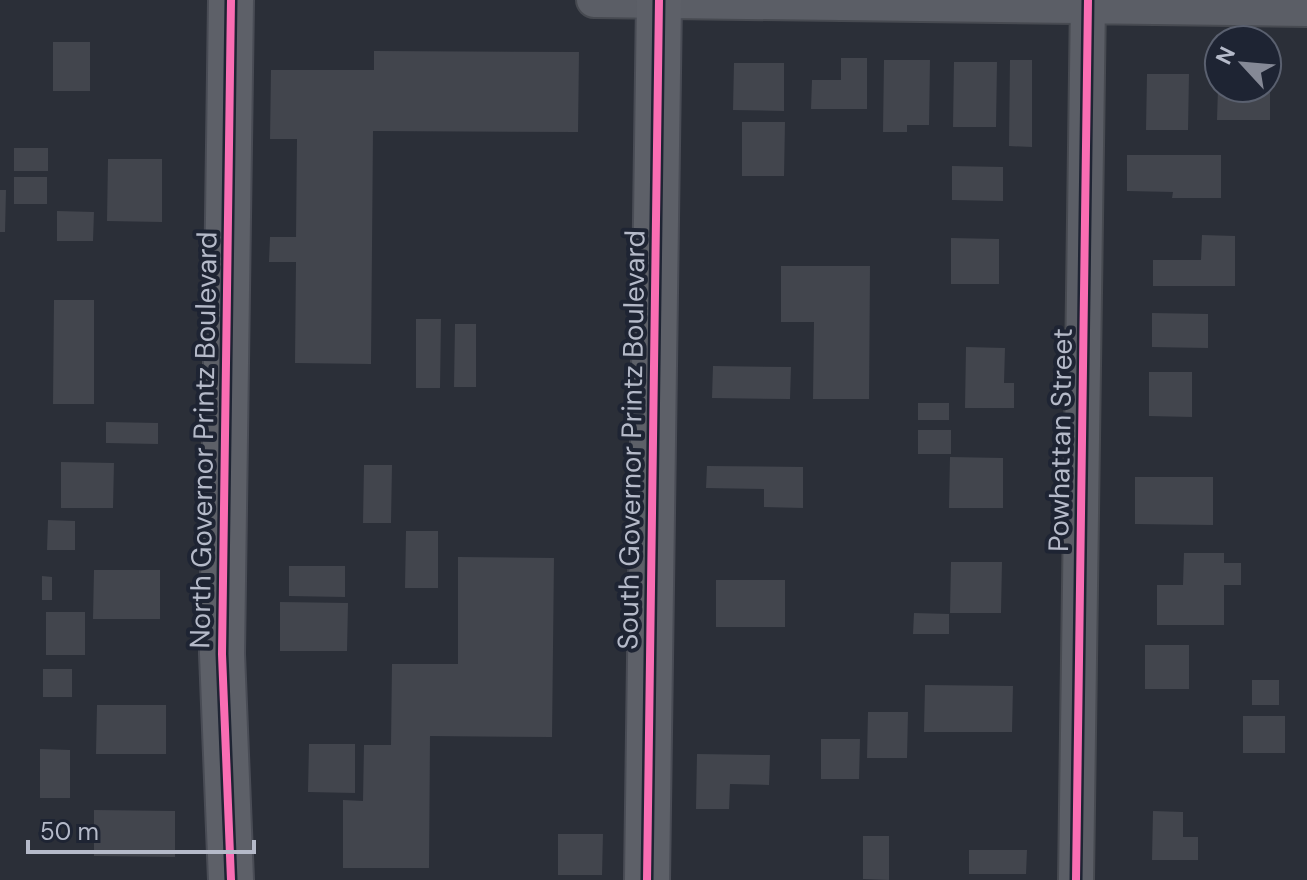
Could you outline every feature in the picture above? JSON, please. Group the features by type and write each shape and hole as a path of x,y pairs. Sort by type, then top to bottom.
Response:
{"main road":[{"name":"North Governor Printz Boulevard","path":"231,0 222,639 224,760 231,880"},
{"name":"South Governor Printz Boulevard","path":"647,880 659,0"}],"street":[{"path":"594,0 1088,3 1307,9"},
{"name":"Powhattan Street","path":"1076,880 1088,3"}],"building":[{"path":"53,42 90,42 90,91 53,91"},
{"path":"374,51 579,52 578,132 373,131 371,364 295,363 296,262 269,262 270,237 296,237 297,139 270,139 271,70 374,70"},
{"path":"841,58 867,58 867,109 811,109 812,80 841,80"},
{"path":"884,60 930,60 929,125 907,125 907,132 883,132"},
{"path":"1010,60 1032,60 1032,147 1009,146"},
{"path":"954,62 997,62 996,127 953,127"},
{"path":"734,63 784,63 784,111 733,110"},
{"path":"1147,74 1189,74 1188,130 1146,130"},
{"path":"1218,104 1270,104 1270,120 1217,120"},
{"path":"742,122 785,122 784,176 742,176"},
{"path":"14,148 48,148 48,171 14,171"},
{"path":"1127,155 1221,155 1221,198 1172,198 1173,192 1127,191"},
{"path":"108,159 162,159 162,222 107,221"},
{"path":"952,166 1003,167 1003,201 952,200"},
{"path":"14,177 47,177 47,204 14,204"},
{"path":"0,190 6,190 5,232 0,232"},
{"path":"57,211 94,212 93,241 57,241"},
{"path":"1202,235 1235,236 1235,286 1153,286 1153,260 1201,260"},
{"path":"951,238 999,239 999,284 951,284"},
{"path":"781,266 870,266 869,399 813,399 814,322 781,322"},
{"path":"54,300 94,300 94,404 53,404"},
{"path":"1152,313 1208,314 1208,348 1152,347"},
{"path":"416,319 441,319 440,388 416,388"},
{"path":"455,324 476,324 476,387 454,387"},
{"path":"966,347 1005,348 1004,383 1014,383 1014,408 965,408"},
{"path":"713,366 791,367 790,399 712,398"},
{"path":"1149,372 1192,372 1192,417 1149,416"},
{"path":"918,403 949,403 949,420 918,420"},
{"path":"106,422 158,423 158,444 106,443"},
{"path":"918,430 951,430 951,454 918,454"},
{"path":"950,457 1003,458 1003,508 949,508"},
{"path":"61,462 114,463 113,508 61,508"},
{"path":"364,465 392,465 391,523 363,523"},
{"path":"707,466 803,467 803,508 764,507 764,489 706,488"},
{"path":"1135,477 1213,477 1213,525 1135,524"},
{"path":"48,520 75,521 75,550 47,550"},
{"path":"406,531 438,531 438,588 405,588"},
{"path":"1184,553 1224,553 1224,563 1241,563 1241,585 1224,585 1224,625 1157,625 1157,585 1183,585"},
{"path":"458,557 554,558 552,737 430,736 429,868 343,868 343,800 363,801 364,745 391,745 392,664 458,664"},
{"path":"951,562 1002,562 1001,613 950,613"},
{"path":"289,566 345,566 345,597 289,596"},
{"path":"94,570 160,570 160,619 93,619"},
{"path":"42,576 52,577 52,600 42,600"},
{"path":"716,580 785,580 785,627 716,627"},
{"path":"280,602 348,603 347,651 280,651"},
{"path":"46,612 85,612 85,655 46,655"},
{"path":"914,613 949,614 949,634 913,634"},
{"path":"1145,645 1189,645 1189,689 1145,689"},
{"path":"43,669 72,669 72,697 43,697"},
{"path":"1252,680 1279,680 1279,705 1252,705"},
{"path":"925,685 1013,686 1012,732 924,732"},
{"path":"97,705 166,705 166,754 96,754"},
{"path":"868,712 908,712 907,758 867,758"},
{"path":"1243,716 1285,716 1285,753 1243,753"},
{"path":"821,739 860,739 859,779 821,779"},
{"path":"309,744 355,744 355,793 308,792"},
{"path":"40,749 70,750 70,798 40,798"},
{"path":"697,754 770,755 769,785 730,784 729,809 696,809"},
{"path":"94,810 175,811 175,857 94,856"},
{"path":"1153,811 1183,812 1183,837 1198,837 1198,860 1152,860"},
{"path":"558,834 603,834 602,875 558,875"},
{"path":"863,836 889,836 889,880 863,879"},
{"path":"969,850 1027,850 1026,874 969,874"}],"cycle path":[{"path":"231,0 222,654 231,880"},
{"path":"647,880 659,0"},
{"path":"1076,880 1088,0"}]}
